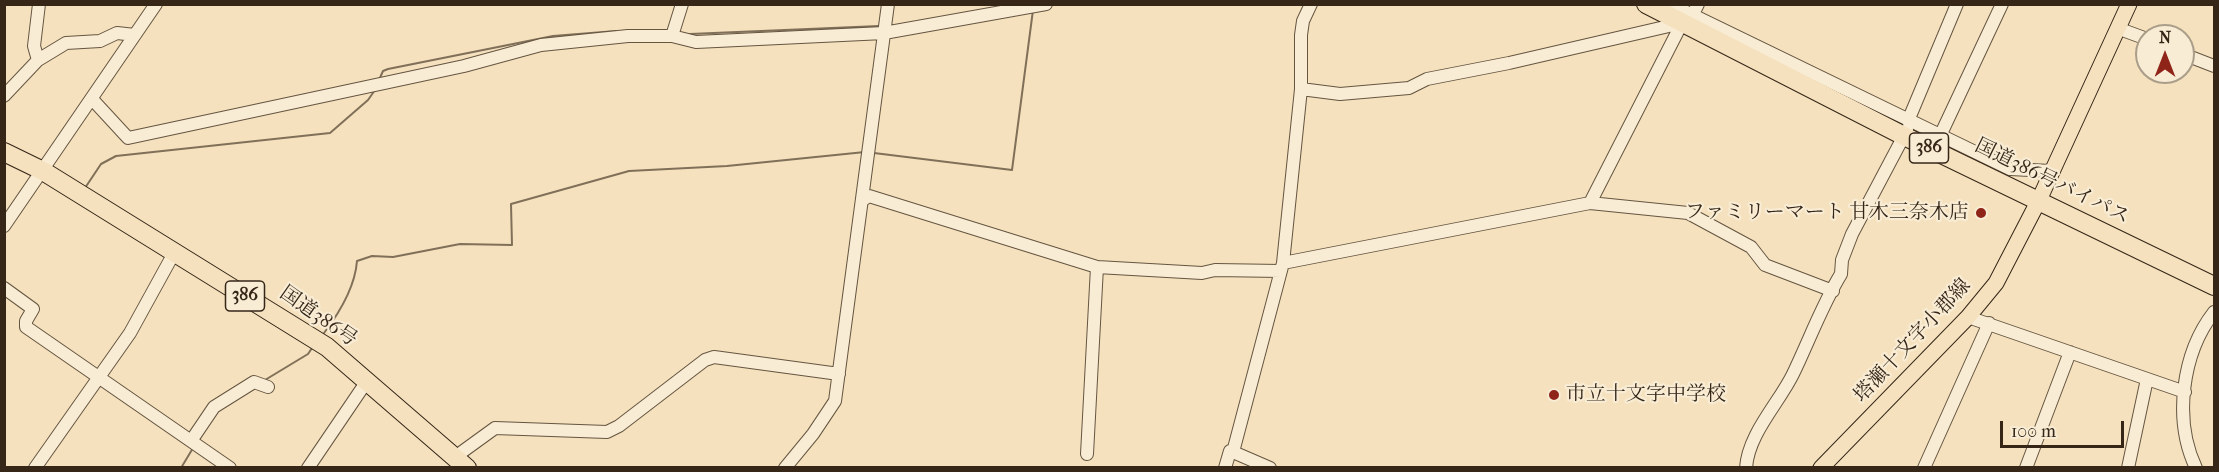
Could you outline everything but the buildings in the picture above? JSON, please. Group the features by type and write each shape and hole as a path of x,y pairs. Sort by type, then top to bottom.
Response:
{"highway":[{"name":"国道386号バイパス","path":"1646,4 1691,14 1907,127 2039,200 2214,286"},
{"name":"国道386号","path":"4,152 43,171 327,347 464,465"}],"main road":[{"name":"塔瀬十文字小郡線","path":"1821,468 1968,317 1996,283 2039,200 2129,4"}],"street":[{"path":"38,60 34,46 39,4"},
{"path":"4,226 156,4"},
{"path":"672,36 682,4"},
{"path":"785,468 813,434 835,401 864,200 888,4"},
{"path":"92,99 129,138 464,66 541,45 628,36 672,36 696,42 884,33 1046,4"},
{"path":"1233,452 1282,267 1301,89 1301,35 1303,21 1311,4"},
{"path":"1670,4 1691,14"},
{"path":"1746,468 1746,459 1761,427 1789,382 1833,291 1852,234 1907,127 1957,4"},
{"path":"1940,136 2002,4"},
{"path":"1301,89 1340,94 1408,88 1427,79 1509,63 1691,14"},
{"path":"1590,203 1691,14"},
{"path":"2117,28 2135,35"},
{"path":"4,96 38,60 66,43 100,41 117,33 135,35"},
{"path":"2195,59 2214,66"},
{"path":"1907,127 1940,136 2010,169 2051,171"},
{"path":"864,200 869,196 1097,267 1202,273 1215,270 1282,267 1590,203 1688,213 1751,248 1765,265 1833,291"},
{"path":"35,468 130,333 174,253"},
{"path":"1087,454 1097,267"},
{"path":"4,288 33,309 26,321 27,327 230,468"},
{"path":"2196,468 2186,438 2185,392 2196,339 2214,312"},
{"path":"1968,317 2185,392"},
{"path":"1924,468 1989,323"},
{"path":"2026,468 2070,352"},
{"path":"464,465 495,429 607,432 619,426 705,360 714,357 839,375"},
{"path":"2128,468 2147,380"},
{"path":"308,468 367,381"},
{"path":"191,441 214,407 262,385"},
{"path":"1226,468 1230,451 1270,468"}],"waterway":[{"path":"874,153 1012,170 1033,10"},
{"path":"690,34 879,26"},
{"path":"379,80 383,71 388,69 553,36 616,31"},
{"path":"85,188 101,164 116,156 330,133 368,100 375,90"},
{"path":"324,333 346,299 356,271 357,261 372,256 393,257 460,244 512,245 511,204 629,171 727,166 865,152"},
{"path":"265,380 308,354 312,348"},
{"path":"181,468 193,448"}],"place":[{"name":"ファミリーマート 甘木三奈木店","path":"1981,213"},
{"name":"市立十文字中学校","path":"1554,395"}]}
